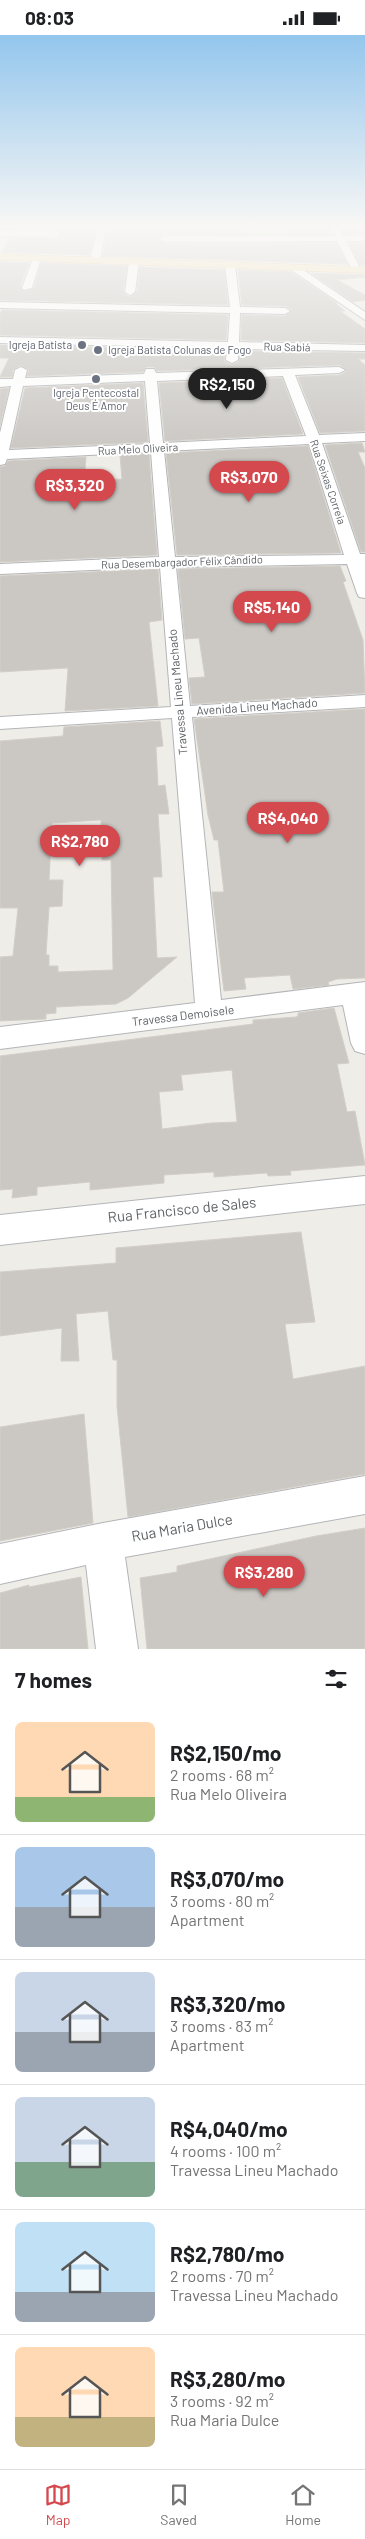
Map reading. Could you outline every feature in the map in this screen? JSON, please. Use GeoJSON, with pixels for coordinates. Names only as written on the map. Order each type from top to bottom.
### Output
{"type":"FeatureCollection","features":[{"type":"Feature","properties":{"kind":"street"},"geometry":{"type":"LineString","coordinates":[[230,374],[234,347],[235,310],[233,299]]}},
{"type":"Feature","properties":{"kind":"street"},"geometry":{"type":"LineString","coordinates":[[339,299],[365,317]]}},
{"type":"Feature","properties":{"kind":"street"},"geometry":{"type":"LineString","coordinates":[[0,305],[285,311]]}},
{"type":"Feature","properties":{"kind":"street","name":"Rua Sabiá"},"geometry":{"type":"LineString","coordinates":[[0,340],[234,347],[365,348]]}},
{"type":"Feature","properties":{"kind":"street"},"geometry":{"type":"LineString","coordinates":[[0,457],[22,367]]}},
{"type":"Feature","properties":{"kind":"street"},"geometry":{"type":"LineString","coordinates":[[0,383],[151,375],[288,373],[339,370]]}},
{"type":"Feature","properties":{"kind":"street","name":"Rua Seixas Correia"},"geometry":{"type":"LineString","coordinates":[[288,373],[360,559],[365,593]]}},
{"type":"Feature","properties":{"kind":"street","name":"Travessa Lineu Machado"},"geometry":{"type":"LineString","coordinates":[[151,375],[166,562],[209,1013]]}},
{"type":"Feature","properties":{"kind":"street","name":"Rua Melo Oliveira"},"geometry":{"type":"LineString","coordinates":[[0,457],[365,437]]}},
{"type":"Feature","properties":{"kind":"street","name":"Rua Desembargador Félix Cândido"},"geometry":{"type":"LineString","coordinates":[[0,569],[166,562],[360,559]]}},
{"type":"Feature","properties":{"kind":"street","name":"Avenida Lineu Machado"},"geometry":{"type":"LineString","coordinates":[[0,723],[365,701]]}},
{"type":"Feature","properties":{"kind":"street"},"geometry":{"type":"LineString","coordinates":[[360,993],[365,1043]]}},
{"type":"Feature","properties":{"kind":"street","name":"Travessa Demoisele"},"geometry":{"type":"LineString","coordinates":[[0,1038],[360,993]]}},
{"type":"Feature","properties":{"kind":"street","name":"Rua Francisco de Sales"},"geometry":{"type":"LineString","coordinates":[[0,1231],[365,1190]]}},
{"type":"Feature","properties":{"kind":"street","name":"Rua Maria Dulce"},"geometry":{"type":"LineString","coordinates":[[0,1564],[103,1543],[365,1495]]}},
{"type":"Feature","properties":{"kind":"street"},"geometry":{"type":"LineString","coordinates":[[103,1543],[117,1649]]}},
{"type":"Feature","properties":{"kind":"building"},"geometry":{"type":"Polygon","coordinates":[[[227,299],[228,305],[0,300],[227,299]]]}},
{"type":"Feature","properties":{"kind":"building"},"geometry":{"type":"Polygon","coordinates":[[[241,299],[332,299],[345,311],[340,311],[365,329],[365,343],[241,340],[242,315],[285,316],[292,310],[285,306],[242,305],[241,299]]]}},
{"type":"Feature","properties":{"kind":"building"},"geometry":{"type":"Polygon","coordinates":[[[349,299],[365,299],[365,300],[353,302],[349,299]]]}},
{"type":"Feature","properties":{"kind":"building"},"geometry":{"type":"Polygon","coordinates":[[[2,310],[228,315],[226,340],[0,335],[0,313],[2,310]]]}},
{"type":"Feature","properties":{"kind":"building"},"geometry":{"type":"Polygon","coordinates":[[[0,345],[225,350],[224,361],[231,365],[239,362],[240,351],[365,353],[365,359],[358,359],[365,365],[365,431],[320,433],[298,377],[340,375],[347,371],[340,365],[157,371],[154,367],[146,367],[143,372],[27,376],[29,369],[20,365],[13,370],[12,377],[0,377],[9,358],[0,358],[0,345]]]}},
{"type":"Feature","properties":{"kind":"building"},"geometry":{"type":"Polygon","coordinates":[[[282,378],[303,434],[165,441],[159,383],[282,378]]]}},
{"type":"Feature","properties":{"kind":"building"},"geometry":{"type":"Polygon","coordinates":[[[143,383],[148,442],[11,448],[25,388],[143,383]]]}},
{"type":"Feature","properties":{"kind":"building"},"geometry":{"type":"Polygon","coordinates":[[[9,388],[0,425],[0,389],[9,388]]]}},
{"type":"Feature","properties":{"kind":"building"},"geometry":{"type":"Polygon","coordinates":[[[362,443],[365,452],[358,452],[365,468],[365,552],[361,552],[325,445],[362,443]]]}},
{"type":"Feature","properties":{"kind":"building"},"geometry":{"type":"Polygon","coordinates":[[[308,446],[341,553],[177,555],[166,453],[308,446]]]}},
{"type":"Feature","properties":{"kind":"building"},"geometry":{"type":"Polygon","coordinates":[[[149,454],[157,555],[0,562],[0,467],[5,466],[8,461],[86,457],[84,481],[122,479],[120,455],[149,454]]]}},
{"type":"Feature","properties":{"kind":"building"},"geometry":{"type":"Polygon","coordinates":[[[340,566],[346,581],[343,582],[363,640],[365,693],[192,704],[189,678],[205,677],[199,638],[185,639],[178,569],[340,566]]]}},
{"type":"Feature","properties":{"kind":"building"},"geometry":{"type":"Polygon","coordinates":[[[158,569],[162,620],[149,622],[158,706],[65,711],[68,668],[0,672],[0,576],[158,569]]]}},
{"type":"Feature","properties":{"kind":"building"},"geometry":{"type":"Polygon","coordinates":[[[365,709],[365,978],[337,979],[328,982],[329,985],[293,989],[290,975],[244,978],[246,989],[224,991],[212,892],[224,892],[218,840],[214,840],[208,815],[194,719],[365,709]]]}},
{"type":"Feature","properties":{"kind":"building"},"geometry":{"type":"Polygon","coordinates":[[[160,721],[163,746],[156,747],[158,786],[165,785],[169,814],[158,814],[162,877],[153,877],[157,958],[177,957],[128,998],[116,1004],[56,1007],[56,1013],[46,1014],[46,1019],[0,1021],[0,957],[13,956],[18,908],[0,908],[0,741],[63,736],[64,727],[160,721]],[[101,820],[52,823],[49,880],[63,880],[62,906],[49,907],[46,955],[49,955],[49,966],[58,966],[58,972],[113,970],[111,860],[102,860],[101,820]]]}},
{"type":"Feature","properties":{"kind":"building"},"geometry":{"type":"Polygon","coordinates":[[[334,1008],[349,1063],[337,1064],[347,1112],[355,1111],[365,1165],[290,1171],[291,1175],[268,1176],[267,1173],[214,1177],[214,1172],[164,1175],[164,1183],[90,1190],[90,1182],[37,1187],[37,1195],[12,1198],[13,1189],[0,1190],[0,1056],[253,1024],[253,1020],[296,1017],[298,1013],[334,1008]],[[232,1070],[181,1075],[183,1090],[159,1092],[162,1129],[237,1122],[232,1070]]]}},
{"type":"Feature","properties":{"kind":"building"},"geometry":{"type":"Polygon","coordinates":[[[301,1232],[315,1322],[285,1324],[293,1379],[365,1366],[365,1474],[128,1517],[117,1406],[117,1360],[113,1360],[108,1311],[76,1314],[79,1361],[61,1361],[62,1328],[0,1336],[0,1272],[116,1263],[116,1248],[301,1232]]]}},
{"type":"Feature","properties":{"kind":"building"},"geometry":{"type":"Polygon","coordinates":[[[84,1414],[93,1523],[0,1541],[0,1427],[84,1414]]]}},
{"type":"Feature","properties":{"kind":"building"},"geometry":{"type":"Polygon","coordinates":[[[365,1528],[365,1649],[147,1649],[140,1578],[177,1572],[177,1566],[316,1536],[365,1528]]]}},
{"type":"Feature","properties":{"kind":"building"},"geometry":{"type":"Polygon","coordinates":[[[81,1577],[88,1649],[0,1649],[0,1593],[29,1585],[29,1587],[81,1577]]]}},
{"type":"Feature","properties":{"kind":"place","name":"Igreja Batista"},"geometry":{"type":"Point","coordinates":[82,345]}},
{"type":"Feature","properties":{"kind":"place","name":"Igreja Batista Colunas de Fogo"},"geometry":{"type":"Point","coordinates":[98,350]}},
{"type":"Feature","properties":{"kind":"place","name":"Igreja Pentecostal Deus É Amor"},"geometry":{"type":"Point","coordinates":[96,379]}}]}
